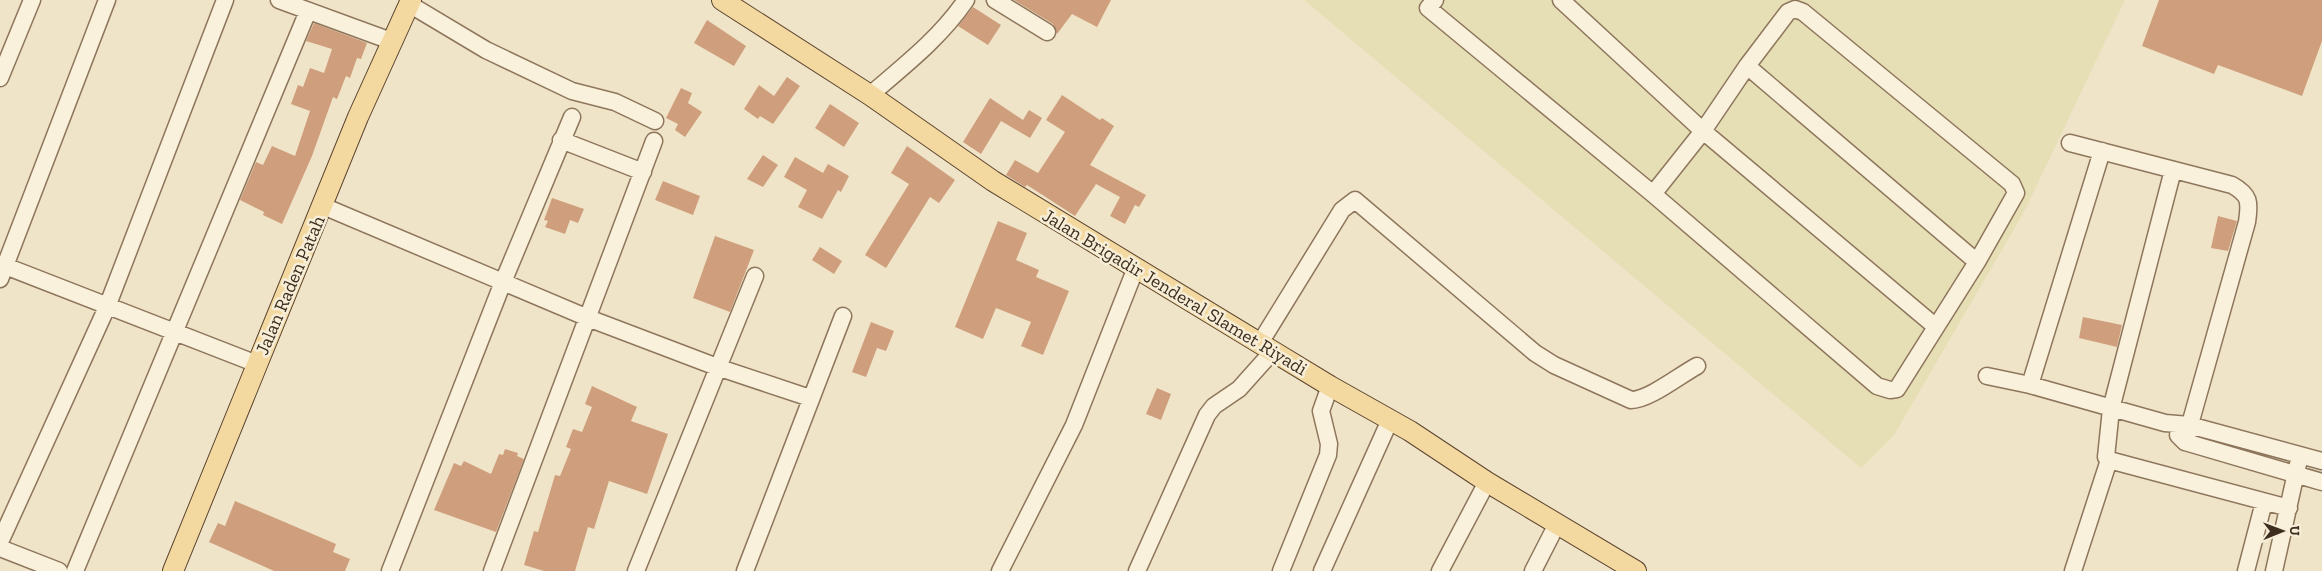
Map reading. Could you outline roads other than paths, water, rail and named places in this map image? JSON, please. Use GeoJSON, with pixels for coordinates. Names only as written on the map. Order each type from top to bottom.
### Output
{"type":"FeatureCollection","features":[{"type":"Feature","properties":{"kind":"main road","name":"Jalan Brigadir Jenderal Slamet Riyadi"},"geometry":{"type":"LineString","coordinates":[[722,0],[870,95],[993,181],[1135,270],[1390,420],[1487,482],[1636,571]]}},
{"type":"Feature","properties":{"kind":"main road","name":"Jalan Raden Patah"},"geometry":{"type":"LineString","coordinates":[[173,571],[391,41],[410,2]]}},
{"type":"Feature","properties":{"kind":"street"},"geometry":{"type":"LineString","coordinates":[[0,78],[32,0]]}},
{"type":"Feature","properties":{"kind":"street"},"geometry":{"type":"LineString","coordinates":[[107,0],[2,270],[107,307],[257,364]]}},
{"type":"Feature","properties":{"kind":"street"},"geometry":{"type":"LineString","coordinates":[[0,542],[107,307],[224,0]]}},
{"type":"Feature","properties":{"kind":"street"},"geometry":{"type":"LineString","coordinates":[[279,0],[391,41]]}},
{"type":"Feature","properties":{"kind":"street"},"geometry":{"type":"LineString","coordinates":[[870,95],[922,51],[952,20],[966,0]]}},
{"type":"Feature","properties":{"kind":"street"},"geometry":{"type":"LineString","coordinates":[[995,0],[1047,32]]}},
{"type":"Feature","properties":{"kind":"street"},"geometry":{"type":"LineString","coordinates":[[1561,0],[1703,131],[1936,327]]}},
{"type":"Feature","properties":{"kind":"street"},"geometry":{"type":"LineString","coordinates":[[410,2],[494,54],[572,91],[615,102],[655,121]]}},
{"type":"Feature","properties":{"kind":"street"},"geometry":{"type":"LineString","coordinates":[[1427,3],[1877,386],[1890,390],[1897,389],[1977,262],[2014,199],[2016,189],[1803,12],[1795,9],[1788,12],[1747,66],[1703,131],[1653,194]]}},
{"type":"Feature","properties":{"kind":"street"},"geometry":{"type":"LineString","coordinates":[[75,571],[308,11]]}},
{"type":"Feature","properties":{"kind":"street"},"geometry":{"type":"LineString","coordinates":[[1747,66],[1977,262]]}},
{"type":"Feature","properties":{"kind":"street"},"geometry":{"type":"LineString","coordinates":[[390,571],[503,282],[572,117]]}},
{"type":"Feature","properties":{"kind":"street"},"geometry":{"type":"LineString","coordinates":[[561,140],[643,172]]}},
{"type":"Feature","properties":{"kind":"street"},"geometry":{"type":"LineString","coordinates":[[492,571],[654,142]]}},
{"type":"Feature","properties":{"kind":"street"},"geometry":{"type":"LineString","coordinates":[[2070,143],[2232,185],[2244,192],[2250,206],[2185,442]]}},
{"type":"Feature","properties":{"kind":"street"},"geometry":{"type":"LineString","coordinates":[[2030,385],[2102,152]]}},
{"type":"Feature","properties":{"kind":"street"},"geometry":{"type":"LineString","coordinates":[[2073,571],[2109,460],[2105,452],[2111,409],[2173,170]]}},
{"type":"Feature","properties":{"kind":"street"},"geometry":{"type":"LineString","coordinates":[[1137,571],[1207,415],[1214,406],[1239,389],[1267,347],[1342,210],[1354,200],[1535,353],[1554,365],[1631,400],[1636,400],[1650,393],[1697,366]]}},
{"type":"Feature","properties":{"kind":"street"},"geometry":{"type":"LineString","coordinates":[[323,206],[588,318],[717,367],[810,398]]}},
{"type":"Feature","properties":{"kind":"street"},"geometry":{"type":"LineString","coordinates":[[1000,571],[1074,425],[1135,270]]}},
{"type":"Feature","properties":{"kind":"street"},"geometry":{"type":"LineString","coordinates":[[636,571],[755,276]]}},
{"type":"Feature","properties":{"kind":"street"},"geometry":{"type":"LineString","coordinates":[[745,571],[843,316]]}},
{"type":"Feature","properties":{"kind":"street"},"geometry":{"type":"LineString","coordinates":[[1987,376],[2030,385],[2165,423],[2189,425],[2322,461]]}},
{"type":"Feature","properties":{"kind":"street"},"geometry":{"type":"LineString","coordinates":[[1281,571],[1328,456],[1328,444],[1321,411],[1330,386]]}},
{"type":"Feature","properties":{"kind":"street"},"geometry":{"type":"LineString","coordinates":[[1322,571],[1390,420]]}},
{"type":"Feature","properties":{"kind":"street"},"geometry":{"type":"LineString","coordinates":[[2165,423],[2185,442],[2322,482]]}},
{"type":"Feature","properties":{"kind":"street"},"geometry":{"type":"LineString","coordinates":[[2274,571],[2300,454]]}},
{"type":"Feature","properties":{"kind":"street"},"geometry":{"type":"LineString","coordinates":[[2109,460],[2289,508]]}},
{"type":"Feature","properties":{"kind":"street"},"geometry":{"type":"LineString","coordinates":[[1440,571],[1487,482]]}},
{"type":"Feature","properties":{"kind":"street"},"geometry":{"type":"LineString","coordinates":[[2246,571],[2264,502]]}},
{"type":"Feature","properties":{"kind":"street"},"geometry":{"type":"LineString","coordinates":[[1533,571],[1557,524]]}},
{"type":"Feature","properties":{"kind":"street"},"geometry":{"type":"LineString","coordinates":[[0,548],[59,571]]}}]}
